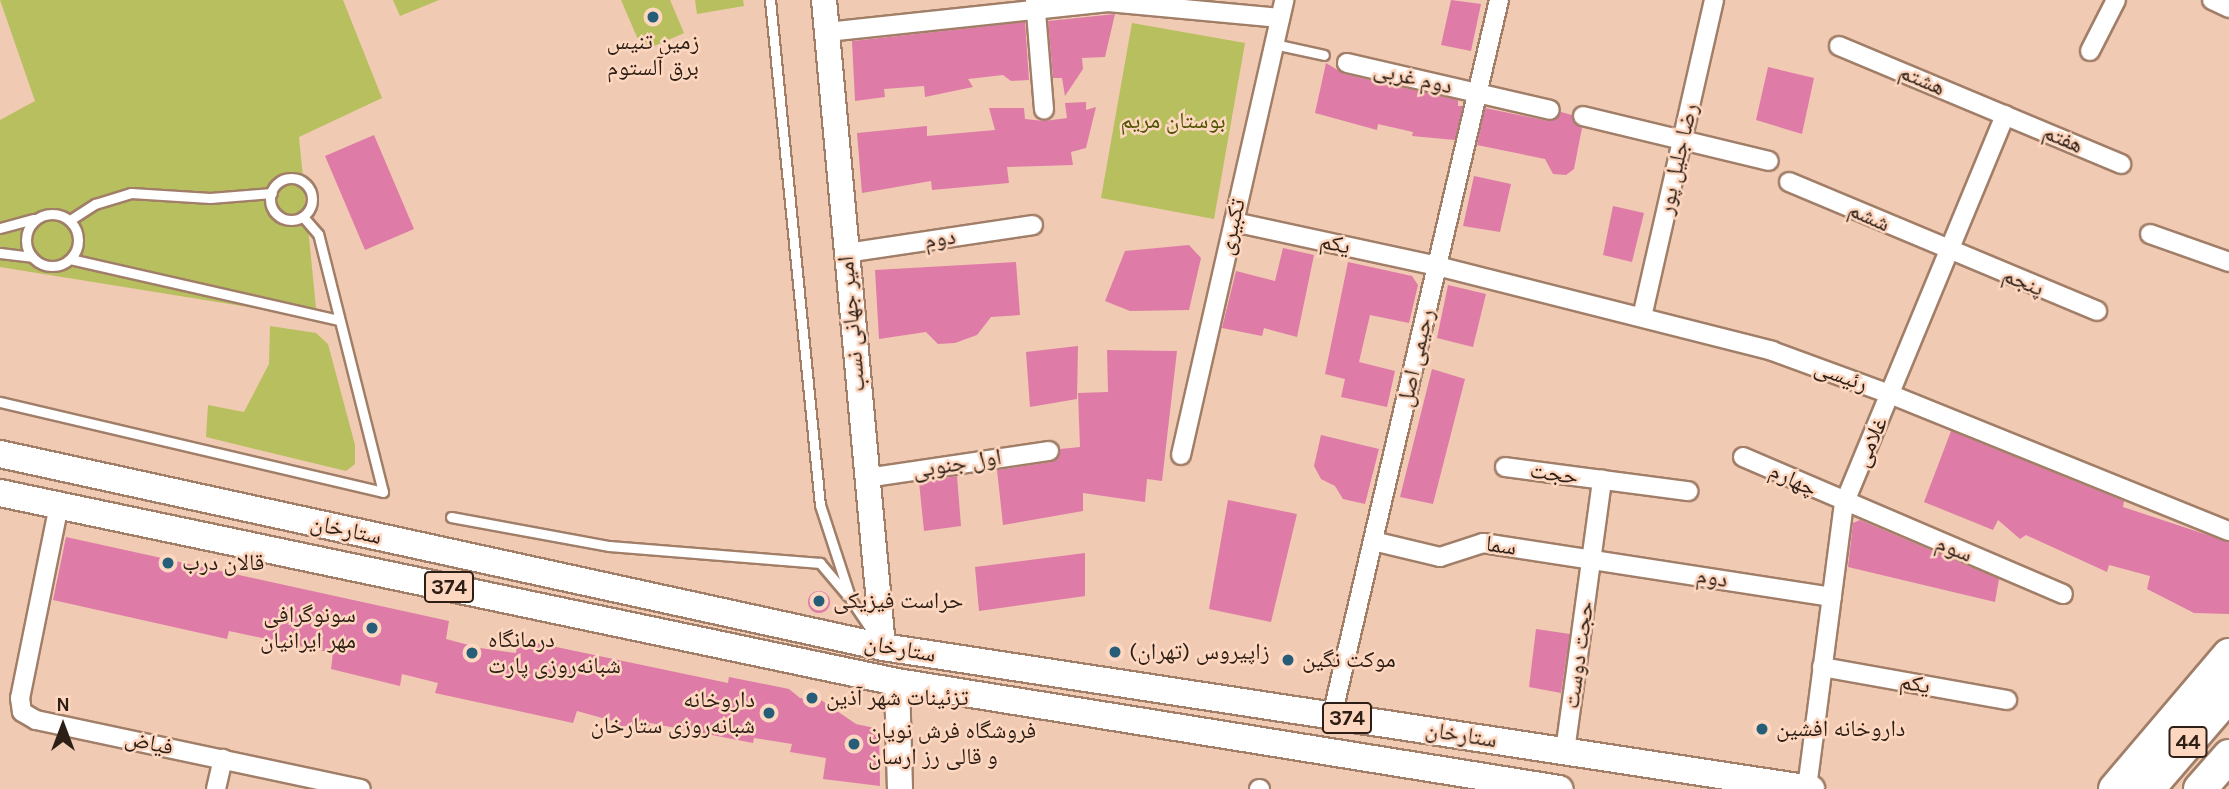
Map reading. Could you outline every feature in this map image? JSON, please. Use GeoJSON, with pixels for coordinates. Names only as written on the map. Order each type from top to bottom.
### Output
{"type":"FeatureCollection","features":[{"type":"Feature","properties":{"kind":"highway"},"geometry":{"type":"LineString","coordinates":[[2136,784],[2229,655]]}},
{"type":"Feature","properties":{"kind":"highway","name":"44"},"geometry":{"type":"LineString","coordinates":[[2136,784],[2229,695]]}},
{"type":"Feature","properties":{"kind":"highway","name":"44"},"geometry":{"type":"LineString","coordinates":[[2200,789],[2229,755]]}},
{"type":"Feature","properties":{"kind":"main road","name":"ستارخان"},"geometry":{"type":"LineString","coordinates":[[0,454],[883,647],[1809,789]]}},
{"type":"Feature","properties":{"kind":"main road","name":"ستارخان"},"geometry":{"type":"LineString","coordinates":[[0,493],[897,682],[1469,782],[1559,789]]}},
{"type":"Feature","properties":{"kind":"street","name":"امیر جهانی نسب"},"geometry":{"type":"LineString","coordinates":[[824,0],[883,647]]}},
{"type":"Feature","properties":{"kind":"street","name":"تکبیری"},"geometry":{"type":"LineString","coordinates":[[1181,455],[1284,0]]}},
{"type":"Feature","properties":{"kind":"street","name":"رحیمی اصل"},"geometry":{"type":"LineString","coordinates":[[1332,716],[1499,0]]}},
{"type":"Feature","properties":{"kind":"street","name":"رضا جلیل پور"},"geometry":{"type":"LineString","coordinates":[[1642,317],[1714,0]]}},
{"type":"Feature","properties":{"kind":"street"},"geometry":{"type":"LineString","coordinates":[[2090,51],[2116,0]]}},
{"type":"Feature","properties":{"kind":"street"},"geometry":{"type":"LineString","coordinates":[[2212,0],[2229,8]]}},
{"type":"Feature","properties":{"kind":"street"},"geometry":{"type":"LineString","coordinates":[[827,32],[1036,4],[1138,2],[1280,18]]}},
{"type":"Feature","properties":{"kind":"street"},"geometry":{"type":"LineString","coordinates":[[1036,4],[1044,110]]}},
{"type":"Feature","properties":{"kind":"street","name":"هشتم"},"geometry":{"type":"LineString","coordinates":[[1839,46],[2006,115]]}},
{"type":"Feature","properties":{"kind":"street","name":"دوم غربی"},"geometry":{"type":"LineString","coordinates":[[1347,63],[1550,110]]}},
{"type":"Feature","properties":{"kind":"street","name":"هفتم"},"geometry":{"type":"LineString","coordinates":[[2006,115],[2121,164]]}},
{"type":"Feature","properties":{"kind":"street","name":"غلامی"},"geometry":{"type":"LineString","coordinates":[[1809,789],[1844,504],[1892,395],[2006,115]]}},
{"type":"Feature","properties":{"kind":"street"},"geometry":{"type":"LineString","coordinates":[[1583,116],[1769,161]]}},
{"type":"Feature","properties":{"kind":"street","name":"ششم"},"geometry":{"type":"LineString","coordinates":[[1789,182],[1950,252]]}},
{"type":"Feature","properties":{"kind":"street","name":"یکم"},"geometry":{"type":"LineString","coordinates":[[1234,222],[1437,266]]}},
{"type":"Feature","properties":{"kind":"street","name":"دوم"},"geometry":{"type":"LineString","coordinates":[[846,253],[1034,225]]}},
{"type":"Feature","properties":{"kind":"street"},"geometry":{"type":"LineString","coordinates":[[2150,234],[2229,262]]}},
{"type":"Feature","properties":{"kind":"street","name":"پنجم"},"geometry":{"type":"LineString","coordinates":[[1950,252],[2097,311]]}},
{"type":"Feature","properties":{"kind":"street","name":"رئیسی"},"geometry":{"type":"LineString","coordinates":[[1437,266],[1772,351],[1892,395],[2229,531]]}},
{"type":"Feature","properties":{"kind":"street","name":"اول جنوبی"},"geometry":{"type":"LineString","coordinates":[[866,478],[1049,451]]}},
{"type":"Feature","properties":{"kind":"street","name":"چهارم"},"geometry":{"type":"LineString","coordinates":[[1743,457],[1844,504]]}},
{"type":"Feature","properties":{"kind":"street","name":"حجت"},"geometry":{"type":"LineString","coordinates":[[1505,467],[1688,491]]}},
{"type":"Feature","properties":{"kind":"street","name":"حجت"},"geometry":{"type":"LineString","coordinates":[[1593,559],[1602,480]]}},
{"type":"Feature","properties":{"kind":"street","name":"سوم"},"geometry":{"type":"LineString","coordinates":[[1844,504],[2063,594]]}},
{"type":"Feature","properties":{"kind":"street","name":"فیاض"},"geometry":{"type":"LineString","coordinates":[[59,505],[20,698],[22,712],[36,720],[361,789]]}},
{"type":"Feature","properties":{"kind":"street","name":"سما"},"geometry":{"type":"LineString","coordinates":[[1373,541],[1440,557],[1475,542],[1593,559]]}},
{"type":"Feature","properties":{"kind":"street","name":"دوم"},"geometry":{"type":"LineString","coordinates":[[1593,559],[1832,597]]}},
{"type":"Feature","properties":{"kind":"street","name":"حجت دوست"},"geometry":{"type":"LineString","coordinates":[[1565,751],[1593,559]]}},
{"type":"Feature","properties":{"kind":"street","name":"یکم"},"geometry":{"type":"LineString","coordinates":[[1822,667],[2007,700]]}},
{"type":"Feature","properties":{"kind":"street"},"geometry":{"type":"LineString","coordinates":[[897,682],[900,789]]}},
{"type":"Feature","properties":{"kind":"street"},"geometry":{"type":"LineString","coordinates":[[216,789],[223,759]]}},
{"type":"Feature","properties":{"kind":"lane"},"geometry":{"type":"LineString","coordinates":[[770,0],[820,505],[851,600]]}},
{"type":"Feature","properties":{"kind":"lane"},"geometry":{"type":"LineString","coordinates":[[1274,44],[1324,55]]}},
{"type":"Feature","properties":{"kind":"lane"},"geometry":{"type":"LineString","coordinates":[[70,220],[95,204],[131,193],[210,198],[272,193],[286,179],[305,184],[312,202],[303,217]]}},
{"type":"Feature","properties":{"kind":"lane"},"geometry":{"type":"LineString","coordinates":[[0,402],[383,492],[318,234],[303,217],[280,217],[272,206],[272,193]]}},
{"type":"Feature","properties":{"kind":"lane"},"geometry":{"type":"LineString","coordinates":[[0,228],[53,213],[70,220],[79,235],[71,259]]}},
{"type":"Feature","properties":{"kind":"lane"},"geometry":{"type":"LineString","coordinates":[[32,257],[26,233],[36,219]]}},
{"type":"Feature","properties":{"kind":"lane"},"geometry":{"type":"LineString","coordinates":[[0,253],[32,257],[47,266],[71,259],[339,320]]}},
{"type":"Feature","properties":{"kind":"lane"},"geometry":{"type":"LineString","coordinates":[[451,517],[609,546],[820,563],[851,600],[883,647]]}},
{"type":"Feature","properties":{"kind":"green space"},"geometry":{"type":"Polygon","coordinates":[[[0,0],[343,0],[382,98],[299,137],[317,318],[0,267],[0,120],[35,101],[0,0]]]}},
{"type":"Feature","properties":{"kind":"green space"},"geometry":{"type":"Polygon","coordinates":[[[393,0],[439,0],[400,16],[393,0]]]}},
{"type":"Feature","properties":{"kind":"green space","name":"زمین تنیس برق آلستوم"},"geometry":{"type":"Polygon","coordinates":[[[621,0],[670,0],[684,33],[643,51],[621,0]]]}},
{"type":"Feature","properties":{"kind":"green space","name":"زمین تنیس برق آلستوم"},"geometry":{"type":"Polygon","coordinates":[[[695,0],[743,0],[744,6],[697,14],[695,0]]]}},
{"type":"Feature","properties":{"kind":"green space","name":"بوستان مریم"},"geometry":{"type":"Polygon","coordinates":[[[1132,23],[1245,43],[1214,219],[1101,198],[1132,23]]]}},
{"type":"Feature","properties":{"kind":"green space"},"geometry":{"type":"Polygon","coordinates":[[[270,326],[316,333],[328,344],[355,445],[355,464],[346,471],[206,437],[208,405],[244,412],[269,364],[270,326]]]}},
{"type":"Feature","properties":{"kind":"building"},"geometry":{"type":"Polygon","coordinates":[[[1451,0],[1481,4],[1471,51],[1441,45],[1451,0]]]}},
{"type":"Feature","properties":{"kind":"building"},"geometry":{"type":"Polygon","coordinates":[[[1115,14],[1105,57],[1082,58],[1083,69],[1065,96],[1062,78],[1053,78],[1048,21],[1115,14]]]}},
{"type":"Feature","properties":{"kind":"building"},"geometry":{"type":"Polygon","coordinates":[[[1025,22],[1029,80],[1011,81],[1003,75],[968,79],[973,87],[925,97],[924,86],[884,89],[885,97],[855,101],[852,41],[1025,22]]]}},
{"type":"Feature","properties":{"kind":"building"},"geometry":{"type":"Polygon","coordinates":[[[1326,63],[1344,74],[1458,100],[1458,106],[1463,106],[1455,140],[1412,136],[1413,132],[1378,124],[1377,130],[1315,113],[1326,63]]]}},
{"type":"Feature","properties":{"kind":"building"},"geometry":{"type":"Polygon","coordinates":[[[1768,67],[1814,78],[1802,134],[1756,120],[1768,67]]]}},
{"type":"Feature","properties":{"kind":"building"},"geometry":{"type":"Polygon","coordinates":[[[1086,102],[1086,110],[1096,107],[1086,148],[1071,152],[1073,165],[1007,167],[1009,183],[932,190],[931,181],[862,193],[857,133],[927,126],[927,136],[995,130],[989,108],[1024,108],[1025,119],[1044,121],[1067,118],[1065,103],[1086,102]]]}},
{"type":"Feature","properties":{"kind":"building"},"geometry":{"type":"Polygon","coordinates":[[[1485,108],[1548,121],[1561,112],[1572,115],[1582,128],[1574,169],[1566,175],[1553,174],[1545,159],[1477,145],[1485,108]]]}},
{"type":"Feature","properties":{"kind":"building"},"geometry":{"type":"Polygon","coordinates":[[[374,135],[414,229],[365,250],[325,156],[374,135]]]}},
{"type":"Feature","properties":{"kind":"building"},"geometry":{"type":"Polygon","coordinates":[[[1474,176],[1511,184],[1500,232],[1463,226],[1474,176]]]}},
{"type":"Feature","properties":{"kind":"building"},"geometry":{"type":"Polygon","coordinates":[[[1613,206],[1644,213],[1632,262],[1603,255],[1613,206]]]}},
{"type":"Feature","properties":{"kind":"building"},"geometry":{"type":"Polygon","coordinates":[[[1189,245],[1201,258],[1189,310],[1130,311],[1105,301],[1125,251],[1189,245]]]}},
{"type":"Feature","properties":{"kind":"building"},"geometry":{"type":"Polygon","coordinates":[[[1283,248],[1314,255],[1297,337],[1264,328],[1262,336],[1222,328],[1236,271],[1275,281],[1283,248]]]}},
{"type":"Feature","properties":{"kind":"building"},"geometry":{"type":"Polygon","coordinates":[[[1016,262],[1020,315],[991,317],[977,335],[955,343],[938,344],[926,332],[879,339],[875,270],[1016,262]]]}},
{"type":"Feature","properties":{"kind":"building"},"geometry":{"type":"Polygon","coordinates":[[[1348,262],[1412,276],[1418,285],[1409,323],[1370,315],[1359,362],[1395,371],[1387,407],[1341,397],[1345,379],[1325,374],[1348,262]]]}},
{"type":"Feature","properties":{"kind":"building"},"geometry":{"type":"Polygon","coordinates":[[[1448,285],[1486,294],[1473,347],[1437,338],[1448,285]]]}},
{"type":"Feature","properties":{"kind":"building"},"geometry":{"type":"Polygon","coordinates":[[[1078,346],[1077,399],[1030,407],[1026,352],[1078,346]]]}},
{"type":"Feature","properties":{"kind":"building"},"geometry":{"type":"Polygon","coordinates":[[[1107,350],[1177,351],[1162,481],[1147,479],[1145,502],[1083,493],[1083,511],[1003,525],[997,470],[1051,462],[1060,449],[1080,447],[1078,393],[1108,392],[1107,350]]]}},
{"type":"Feature","properties":{"kind":"building"},"geometry":{"type":"Polygon","coordinates":[[[1432,369],[1465,379],[1433,504],[1400,497],[1432,369]]]}},
{"type":"Feature","properties":{"kind":"building"},"geometry":{"type":"Polygon","coordinates":[[[1951,431],[2124,501],[2123,507],[2229,542],[2229,614],[2194,613],[2147,589],[2150,576],[2109,565],[2107,572],[2026,535],[2020,539],[1998,520],[1993,530],[1924,502],[1951,431]]]}},
{"type":"Feature","properties":{"kind":"building"},"geometry":{"type":"Polygon","coordinates":[[[1321,435],[1379,449],[1365,504],[1343,499],[1335,486],[1321,479],[1314,466],[1321,435]]]}},
{"type":"Feature","properties":{"kind":"building"},"geometry":{"type":"Polygon","coordinates":[[[957,476],[961,526],[924,531],[919,482],[957,476]]]}},
{"type":"Feature","properties":{"kind":"building"},"geometry":{"type":"Polygon","coordinates":[[[1228,500],[1297,514],[1271,622],[1209,609],[1228,500]]]}},
{"type":"Feature","properties":{"kind":"building"},"geometry":{"type":"Polygon","coordinates":[[[1860,520],[1999,579],[1995,602],[1848,567],[1853,523],[1860,520]]]}},
{"type":"Feature","properties":{"kind":"building"},"geometry":{"type":"Polygon","coordinates":[[[66,537],[449,621],[446,639],[480,648],[516,653],[518,639],[728,683],[729,677],[789,689],[800,698],[821,700],[856,724],[879,729],[880,786],[823,779],[826,758],[790,752],[792,744],[754,738],[753,743],[650,723],[649,732],[613,728],[613,721],[577,711],[573,723],[435,693],[438,683],[402,674],[400,686],[331,669],[333,653],[229,631],[227,639],[53,600],[66,537]]]}},
{"type":"Feature","properties":{"kind":"building"},"geometry":{"type":"Polygon","coordinates":[[[1085,553],[1085,596],[979,611],[975,567],[1085,553]]]}},
{"type":"Feature","properties":{"kind":"building","name":"حراست فیزیکی"},"geometry":{"type":"Polygon","coordinates":[[[819,591],[827,594],[830,602],[827,610],[819,613],[811,610],[808,602],[811,594],[819,591]]]}},
{"type":"Feature","properties":{"kind":"building"},"geometry":{"type":"Polygon","coordinates":[[[1536,629],[1570,634],[1561,693],[1529,687],[1536,629]]]}},
{"type":"Feature","properties":{"kind":"place","name":"زمین تنیس برق آلستوم"},"geometry":{"type":"Point","coordinates":[653,17]}},
{"type":"Feature","properties":{"kind":"place","name":"قالان درب"},"geometry":{"type":"Point","coordinates":[168,563]}},
{"type":"Feature","properties":{"kind":"place","name":"حراست فیزیکی"},"geometry":{"type":"Point","coordinates":[819,601]}},
{"type":"Feature","properties":{"kind":"place","name":"سونوگرافی مهر ایرانیان"},"geometry":{"type":"Point","coordinates":[372,628]}},
{"type":"Feature","properties":{"kind":"place","name":"زاپیروس (تهران)"},"geometry":{"type":"Point","coordinates":[1115,652]}},
{"type":"Feature","properties":{"kind":"place","name":"درمانگاه شبانه‌روزی پارت"},"geometry":{"type":"Point","coordinates":[472,653]}},
{"type":"Feature","properties":{"kind":"place","name":"موکت نگین"},"geometry":{"type":"Point","coordinates":[1288,660]}},
{"type":"Feature","properties":{"kind":"place","name":"تزئینات شهر آذین"},"geometry":{"type":"Point","coordinates":[812,698]}},
{"type":"Feature","properties":{"kind":"place","name":"داروخانه شبانه‌روزی ستارخان"},"geometry":{"type":"Point","coordinates":[769,713]}},
{"type":"Feature","properties":{"kind":"place","name":"داروخانه افشین"},"geometry":{"type":"Point","coordinates":[1762,729]}},
{"type":"Feature","properties":{"kind":"place","name":"فروشگاه فرش نویان و قالی رز ارسان"},"geometry":{"type":"Point","coordinates":[854,744]}}]}
